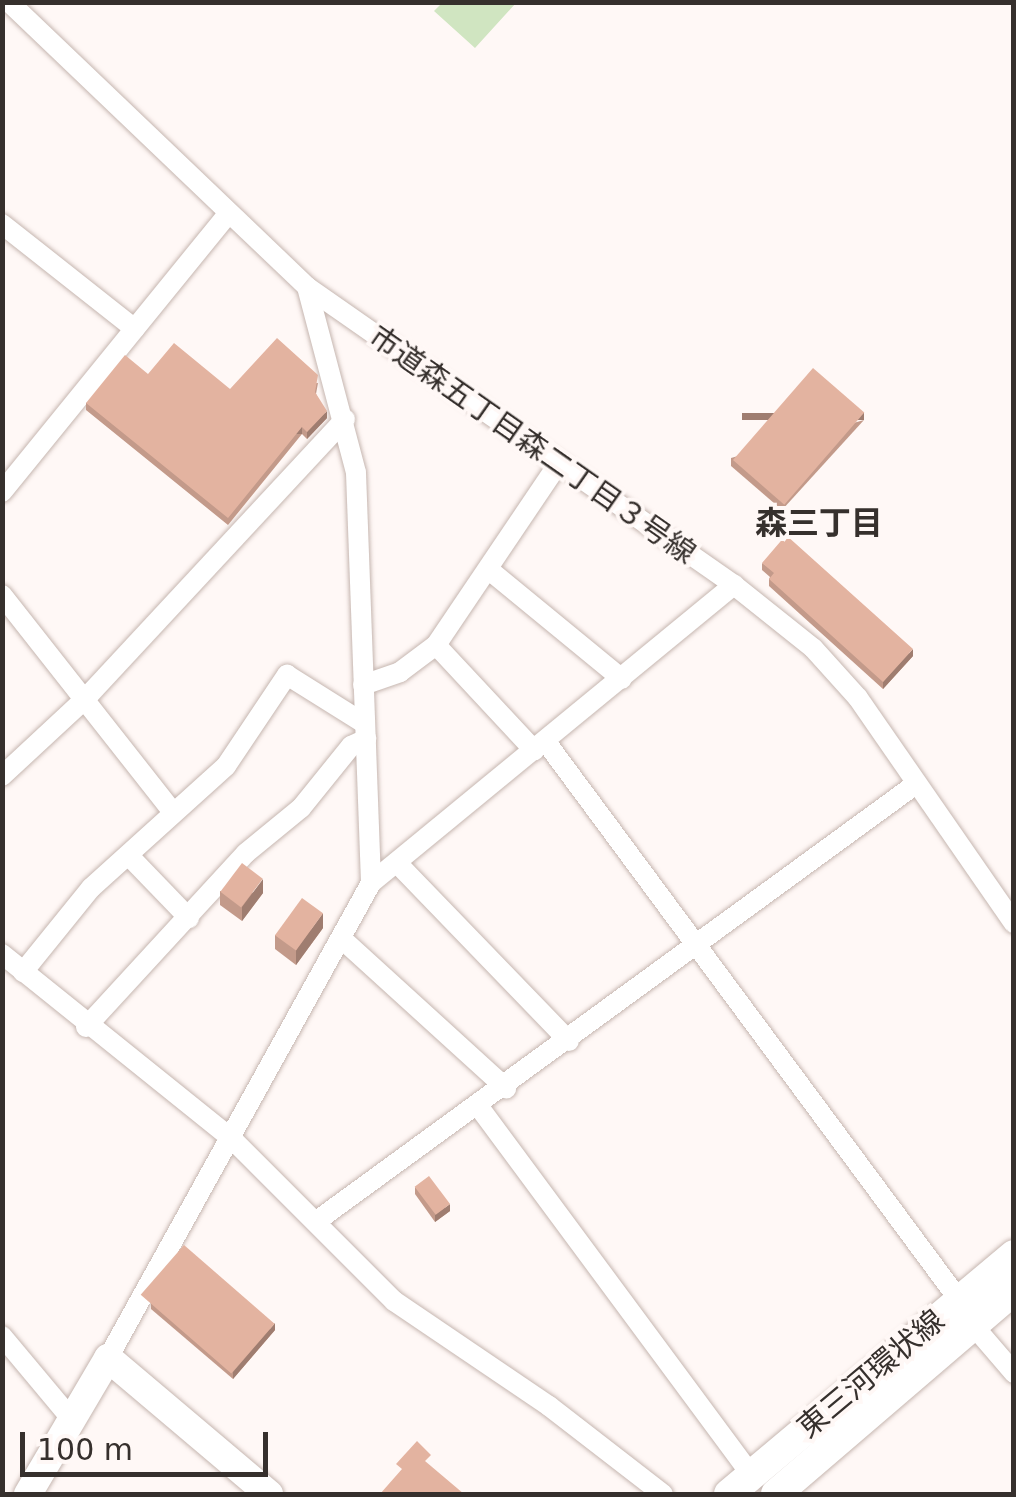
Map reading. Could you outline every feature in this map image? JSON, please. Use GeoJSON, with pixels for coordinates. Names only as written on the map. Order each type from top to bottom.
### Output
{"type":"FeatureCollection","features":[{"type":"Feature","properties":{"kind":"main road","name":"東三河環状線"},"geometry":{"type":"LineString","coordinates":[[776,1494],[966,1312],[1014,1255]]}},
{"type":"Feature","properties":{"kind":"main road","name":"東三河環状線"},"geometry":{"type":"LineString","coordinates":[[740,1485],[966,1312],[1014,1290]]}},
{"type":"Feature","properties":{"kind":"main road"},"geometry":{"type":"LineString","coordinates":[[28,1494],[74,1422],[108,1358],[268,1494]]}},
{"type":"Feature","properties":{"kind":"street","name":"市道森五丁目森二丁目３号線"},"geometry":{"type":"LineString","coordinates":[[9,2],[307,288],[734,585],[831,667],[1014,923]]}},
{"type":"Feature","properties":{"kind":"street"},"geometry":{"type":"LineString","coordinates":[[2,492],[227,215]]}},
{"type":"Feature","properties":{"kind":"street"},"geometry":{"type":"LineString","coordinates":[[2,224],[135,328]]}},
{"type":"Feature","properties":{"kind":"street"},"geometry":{"type":"LineString","coordinates":[[307,288],[346,419],[356,473],[371,883]]}},
{"type":"Feature","properties":{"kind":"street"},"geometry":{"type":"LineString","coordinates":[[2,776],[85,699],[346,419]]}},
{"type":"Feature","properties":{"kind":"street"},"geometry":{"type":"LineString","coordinates":[[364,685],[400,672],[436,645],[558,464]]}},
{"type":"Feature","properties":{"kind":"street"},"geometry":{"type":"LineString","coordinates":[[488,569],[622,679]]}},
{"type":"Feature","properties":{"kind":"street"},"geometry":{"type":"LineString","coordinates":[[108,1358],[371,883],[734,585]]}},
{"type":"Feature","properties":{"kind":"street"},"geometry":{"type":"LineString","coordinates":[[2,596],[172,810]]}},
{"type":"Feature","properties":{"kind":"street"},"geometry":{"type":"LineString","coordinates":[[436,645],[540,746],[698,946],[1014,1373]]}},
{"type":"Feature","properties":{"kind":"street"},"geometry":{"type":"LineString","coordinates":[[23,972],[91,888],[130,856],[172,810],[226,766],[287,676],[365,731]]}},
{"type":"Feature","properties":{"kind":"street"},"geometry":{"type":"LineString","coordinates":[[86,1027],[246,853],[301,808],[365,731]]}},
{"type":"Feature","properties":{"kind":"street"},"geometry":{"type":"LineString","coordinates":[[318,1220],[480,1107],[916,784]]}},
{"type":"Feature","properties":{"kind":"street"},"geometry":{"type":"LineString","coordinates":[[130,856],[189,918]]}},
{"type":"Feature","properties":{"kind":"street"},"geometry":{"type":"LineString","coordinates":[[398,864],[569,1041]]}},
{"type":"Feature","properties":{"kind":"street"},"geometry":{"type":"LineString","coordinates":[[342,939],[506,1088]]}},
{"type":"Feature","properties":{"kind":"street"},"geometry":{"type":"LineString","coordinates":[[2,954],[86,1027],[230,1138],[318,1220],[394,1300],[549,1406],[663,1494]]}},
{"type":"Feature","properties":{"kind":"street"},"geometry":{"type":"LineString","coordinates":[[480,1107],[740,1485]]}},
{"type":"Feature","properties":{"kind":"street"},"geometry":{"type":"LineString","coordinates":[[2,1336],[74,1422]]}},
{"type":"Feature","properties":{"kind":"green space"},"geometry":{"type":"Polygon","coordinates":[[[442,2],[516,3],[475,48],[434,11],[442,2]]]}},
{"type":"Feature","properties":{"kind":"building"},"geometry":{"type":"Polygon","coordinates":[[[277,338],[318,375],[315,392],[327,411],[307,432],[302,427],[228,518],[86,403],[125,355],[148,374],[174,343],[230,389],[277,338]]]}},
{"type":"Feature","properties":{"kind":"building"},"geometry":{"type":"Polygon","coordinates":[[[813,368],[864,413],[784,505],[733,460],[813,368]]]}},
{"type":"Feature","properties":{"kind":"building"},"geometry":{"type":"Polygon","coordinates":[[[786,535],[913,649],[883,682],[769,579],[774,573],[762,563],[786,535]]]}},
{"type":"Feature","properties":{"kind":"building"},"geometry":{"type":"Polygon","coordinates":[[[242,863],[263,879],[241,907],[220,892],[242,863]]]}},
{"type":"Feature","properties":{"kind":"building"},"geometry":{"type":"Polygon","coordinates":[[[302,898],[323,913],[296,950],[275,935],[302,898]]]}},
{"type":"Feature","properties":{"kind":"building"},"geometry":{"type":"Polygon","coordinates":[[[429,1176],[450,1204],[436,1215],[415,1187],[429,1176]]]}},
{"type":"Feature","properties":{"kind":"building"},"geometry":{"type":"Polygon","coordinates":[[[184,1245],[275,1324],[231,1374],[141,1295],[184,1245]]]}},
{"type":"Feature","properties":{"kind":"building"},"geometry":{"type":"Polygon","coordinates":[[[417,1441],[431,1455],[425,1461],[464,1494],[380,1494],[402,1469],[396,1464],[417,1441]]]}},
{"type":"Feature","properties":{"kind":"district","name":"森三丁目"},"geometry":{"type":"Point","coordinates":[819,523]}}]}
